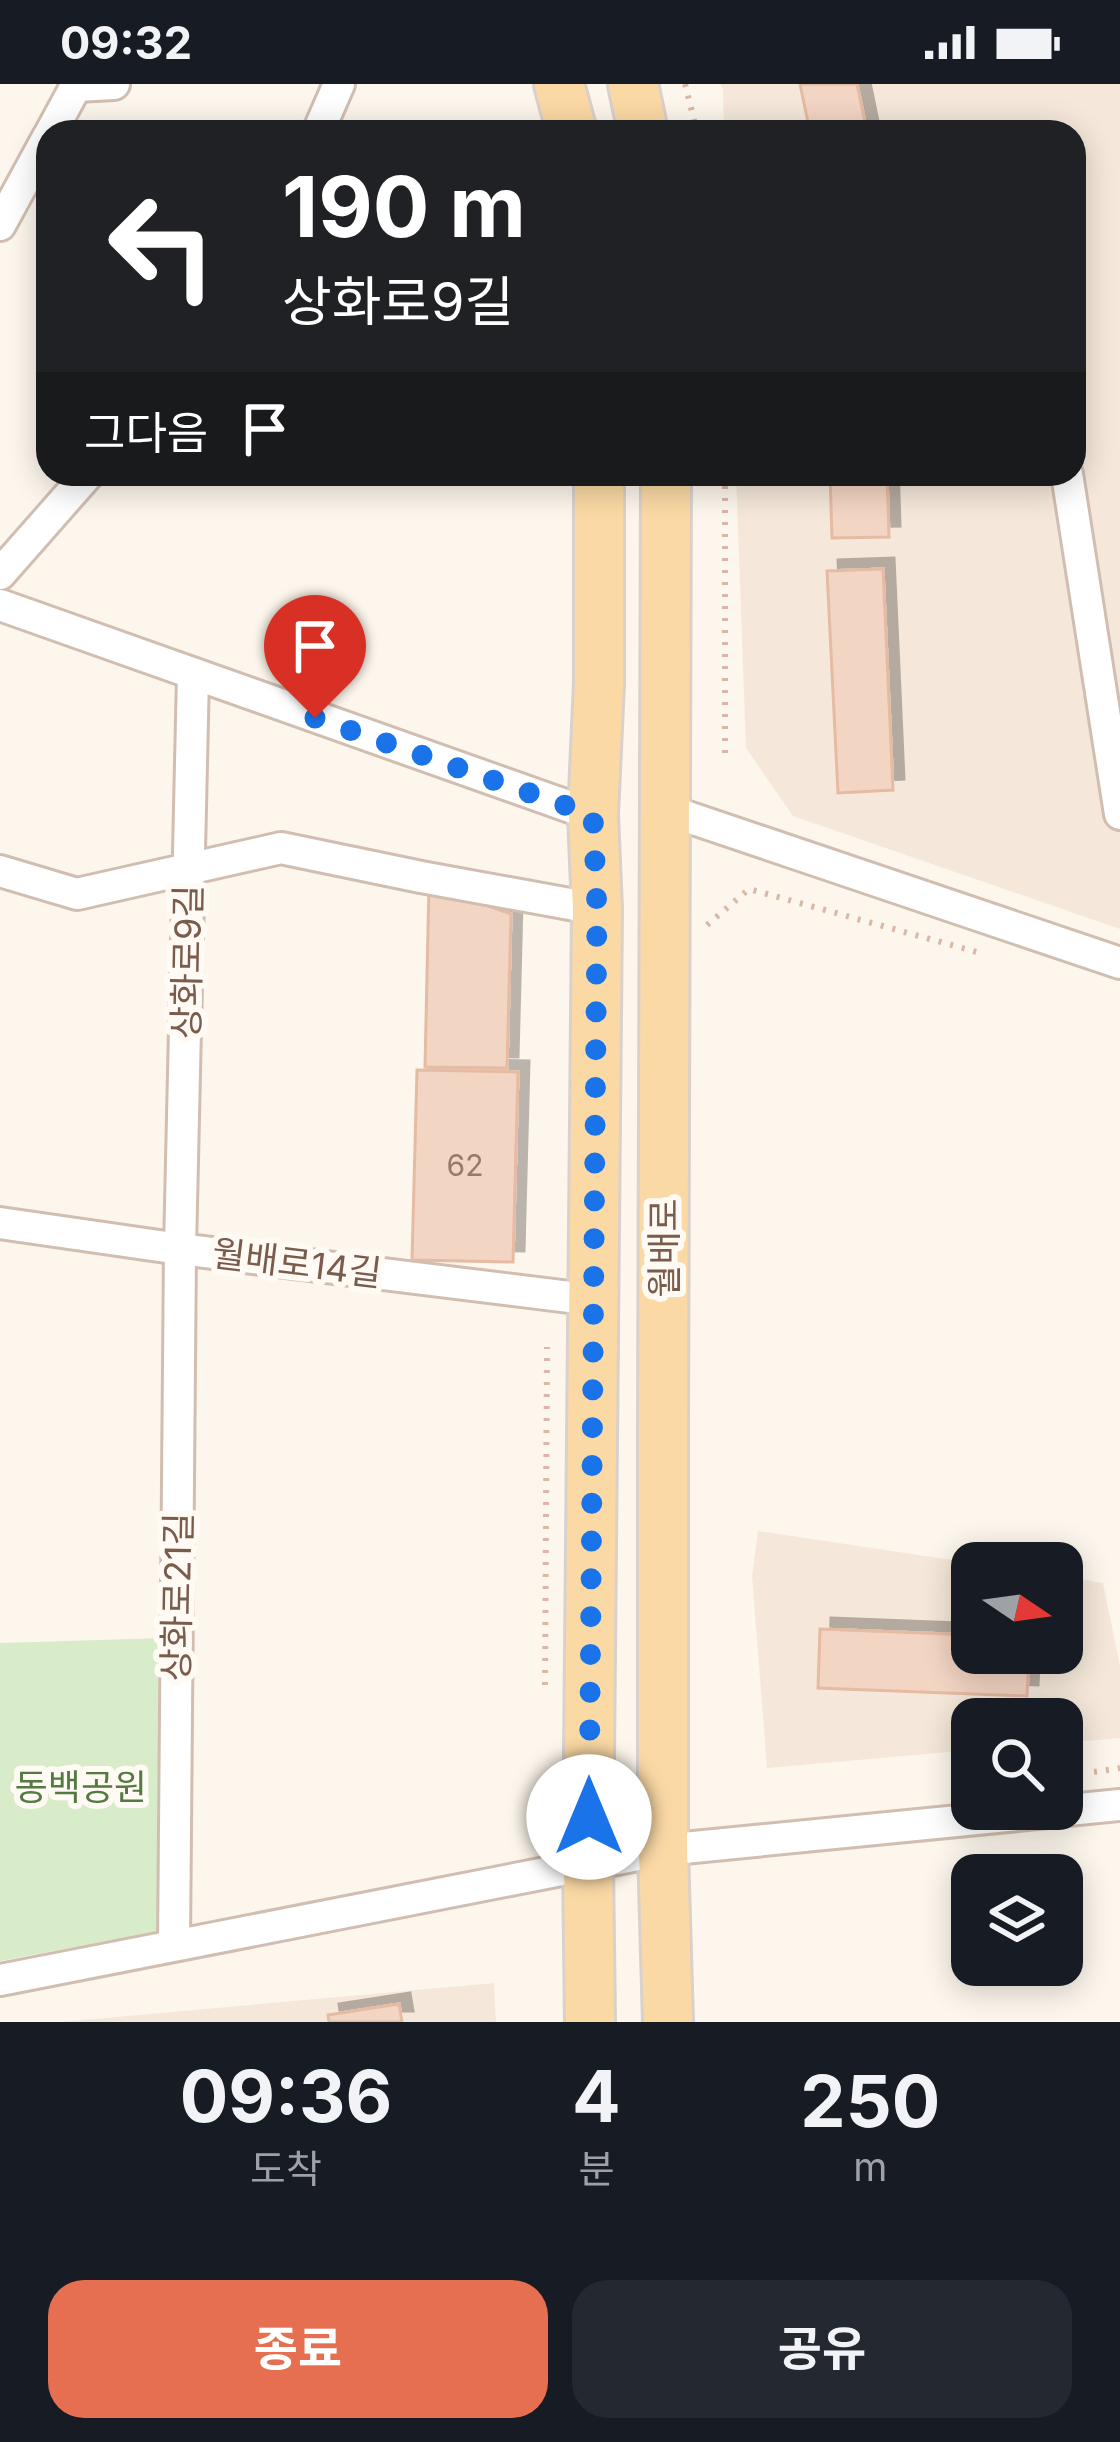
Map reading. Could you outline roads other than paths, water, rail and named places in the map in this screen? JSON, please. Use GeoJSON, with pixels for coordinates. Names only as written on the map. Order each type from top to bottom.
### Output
{"type":"FeatureCollection","features":[{"type":"Feature","properties":{"kind":"main road"},"geometry":{"type":"LineString","coordinates":[[559,84],[569,120]]}},
{"type":"Feature","properties":{"kind":"main road"},"geometry":{"type":"LineString","coordinates":[[633,84],[640,120]]}},
{"type":"Feature","properties":{"kind":"main road","name":"월배로"},"geometry":{"type":"LineString","coordinates":[[590,2022],[597,909],[593,815],[599,486]]}},
{"type":"Feature","properties":{"kind":"main road","name":"월배로"},"geometry":{"type":"LineString","coordinates":[[666,486],[663,1850],[668,2022]]}},
{"type":"Feature","properties":{"kind":"street"},"geometry":{"type":"LineString","coordinates":[[57,120],[75,85],[114,84]]}},
{"type":"Feature","properties":{"kind":"street"},"geometry":{"type":"LineString","coordinates":[[324,120],[339,84]]}},
{"type":"Feature","properties":{"kind":"street"},"geometry":{"type":"LineString","coordinates":[[0,225],[36,159]]}},
{"type":"Feature","properties":{"kind":"street"},"geometry":{"type":"LineString","coordinates":[[0,574],[77,486]]}},
{"type":"Feature","properties":{"kind":"street"},"geometry":{"type":"LineString","coordinates":[[1069,486],[1120,814]]}},
{"type":"Feature","properties":{"kind":"street"},"geometry":{"type":"LineString","coordinates":[[0,605],[593,815]]}},
{"type":"Feature","properties":{"kind":"street","name":"상화로9길"},"geometry":{"type":"LineString","coordinates":[[180,1249],[193,675]]}},
{"type":"Feature","properties":{"kind":"street"},"geometry":{"type":"LineString","coordinates":[[664,808],[1120,963]]}},
{"type":"Feature","properties":{"kind":"street"},"geometry":{"type":"LineString","coordinates":[[0,871],[77,894],[280,848],[597,909]]}},
{"type":"Feature","properties":{"kind":"street","name":"월배로14길"},"geometry":{"type":"LineString","coordinates":[[0,1223],[593,1300]]}},
{"type":"Feature","properties":{"kind":"street","name":"상화로21길"},"geometry":{"type":"LineString","coordinates":[[174,1946],[180,1249]]}},
{"type":"Feature","properties":{"kind":"street"},"geometry":{"type":"LineString","coordinates":[[0,1980],[663,1850],[1120,1805]]}},
{"type":"Feature","properties":{"kind":"park label","name":"동백공원"},"geometry":{"type":"Point","coordinates":[81,1787]}}]}
